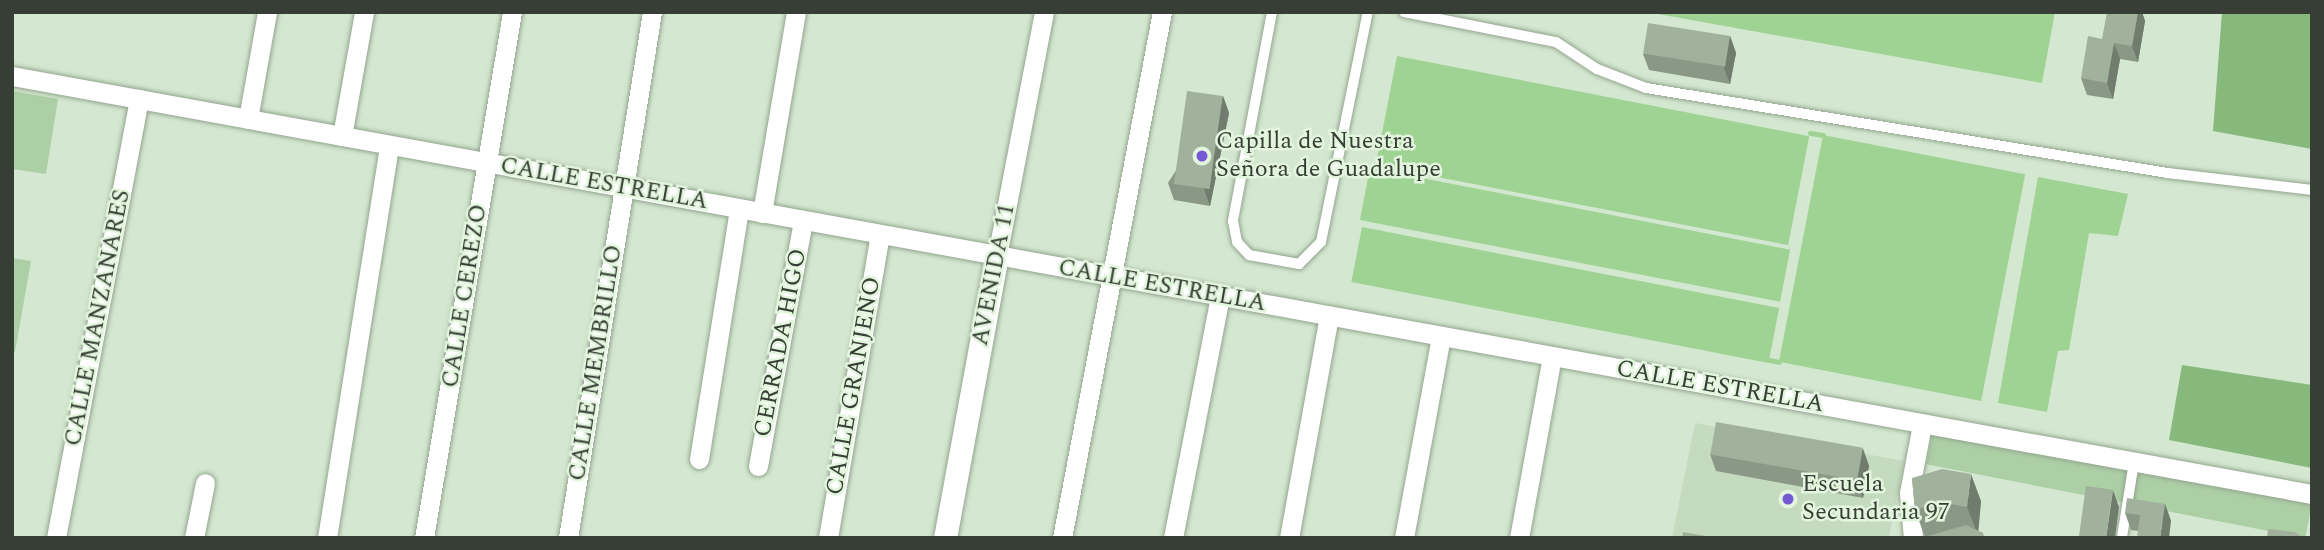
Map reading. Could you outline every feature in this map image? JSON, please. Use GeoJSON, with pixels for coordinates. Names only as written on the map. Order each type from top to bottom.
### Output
{"type":"FeatureCollection","features":[{"type":"Feature","properties":{"kind":"street"},"geometry":{"type":"LineString","coordinates":[[248,119],[267,12]]}},
{"type":"Feature","properties":{"kind":"street"},"geometry":{"type":"LineString","coordinates":[[342,136],[364,12]]}},
{"type":"Feature","properties":{"kind":"street","name":"CALLE CEREZO"},"geometry":{"type":"LineString","coordinates":[[425,538],[512,12]]}},
{"type":"Feature","properties":{"kind":"street","name":"CALLE MEMBRILLO"},"geometry":{"type":"LineString","coordinates":[[568,538],[652,12]]}},
{"type":"Feature","properties":{"kind":"street"},"geometry":{"type":"LineString","coordinates":[[762,213],[796,12]]}},
{"type":"Feature","properties":{"kind":"street","name":"AVENIDA 11"},"geometry":{"type":"LineString","coordinates":[[945,538],[1044,12]]}},
{"type":"Feature","properties":{"kind":"street"},"geometry":{"type":"LineString","coordinates":[[1062,538],[1109,276],[1162,12]]}},
{"type":"Feature","properties":{"kind":"street","name":"CALLE ESTRELLA"},"geometry":{"type":"LineString","coordinates":[[12,75],[2312,494]]}},
{"type":"Feature","properties":{"kind":"street","name":"CALLE MANZANARES"},"geometry":{"type":"LineString","coordinates":[[56,538],[139,99]]}},
{"type":"Feature","properties":{"kind":"street"},"geometry":{"type":"LineString","coordinates":[[327,538],[389,145]]}},
{"type":"Feature","properties":{"kind":"street"},"geometry":{"type":"LineString","coordinates":[[699,458],[739,209]]}},
{"type":"Feature","properties":{"kind":"street","name":"CERRADA HIGO"},"geometry":{"type":"LineString","coordinates":[[758,466],[803,220]]}},
{"type":"Feature","properties":{"kind":"street","name":"CALLE GRANJENO"},"geometry":{"type":"LineString","coordinates":[[828,538],[880,235]]}},
{"type":"Feature","properties":{"kind":"street"},"geometry":{"type":"LineString","coordinates":[[1173,538],[1220,296]]}},
{"type":"Feature","properties":{"kind":"street"},"geometry":{"type":"LineString","coordinates":[[1289,538],[1329,316]]}},
{"type":"Feature","properties":{"kind":"street"},"geometry":{"type":"LineString","coordinates":[[1404,538],[1441,337]]}},
{"type":"Feature","properties":{"kind":"street"},"geometry":{"type":"LineString","coordinates":[[1519,538],[1552,357]]}},
{"type":"Feature","properties":{"kind":"street"},"geometry":{"type":"LineString","coordinates":[[1913,538],[1909,493],[1923,424]]}},
{"type":"Feature","properties":{"kind":"street"},"geometry":{"type":"LineString","coordinates":[[194,538],[205,483]]}},
{"type":"Feature","properties":{"kind":"lane"},"geometry":{"type":"LineString","coordinates":[[1272,12],[1233,221],[1237,242],[1249,255],[1299,264],[1321,242],[1368,12]]}},
{"type":"Feature","properties":{"kind":"lane"},"geometry":{"type":"LineString","coordinates":[[1404,12],[1556,42],[1597,69],[1646,88],[2168,173],[2312,190]]}},
{"type":"Feature","properties":{"kind":"lane"},"geometry":{"type":"LineString","coordinates":[[2122,537],[2134,462]]}},
{"type":"Feature","properties":{"kind":"shaded area"},"geometry":{"type":"Polygon","coordinates":[[[1647,12],[2055,12],[2042,83],[1647,12]]]}},
{"type":"Feature","properties":{"kind":"shaded area"},"geometry":{"type":"Polygon","coordinates":[[[2222,12],[2312,12],[2312,149],[2213,131],[2222,12]]]}},
{"type":"Feature","properties":{"kind":"shaded area"},"geometry":{"type":"Polygon","coordinates":[[[1397,56],[1809,136],[1788,245],[1376,165],[1397,56]]]}},
{"type":"Feature","properties":{"kind":"shaded area"},"geometry":{"type":"Polygon","coordinates":[[[12,91],[58,99],[46,174],[12,169],[12,91]]]}},
{"type":"Feature","properties":{"kind":"shaded area"},"geometry":{"type":"Polygon","coordinates":[[[1823,135],[2025,174],[1981,401],[1779,362],[1823,135]]]}},
{"type":"Feature","properties":{"kind":"shaded area"},"geometry":{"type":"Polygon","coordinates":[[[1370,168],[1790,250],[1780,302],[1360,220],[1370,168]]]}},
{"type":"Feature","properties":{"kind":"shaded area"},"geometry":{"type":"Polygon","coordinates":[[[2038,177],[2128,194],[2118,236],[2089,233],[2069,350],[2058,351],[2047,412],[1998,403],[2038,177]]]}},
{"type":"Feature","properties":{"kind":"shaded area"},"geometry":{"type":"Polygon","coordinates":[[[1362,227],[1779,308],[1769,363],[1351,282],[1362,227]]]}},
{"type":"Feature","properties":{"kind":"shaded area"},"geometry":{"type":"Polygon","coordinates":[[[12,258],[31,261],[15,352],[12,352],[12,258]]]}},
{"type":"Feature","properties":{"kind":"shaded area"},"geometry":{"type":"Polygon","coordinates":[[[2182,365],[2312,385],[2312,468],[2169,440],[2182,365]]]}},
{"type":"Feature","properties":{"kind":"shaded area","name":"Escuela Secundaria 97"},"geometry":{"type":"Polygon","coordinates":[[[1695,423],[1904,461],[1889,538],[1672,538],[1695,423]]]}},
{"type":"Feature","properties":{"kind":"shaded area"},"geometry":{"type":"Polygon","coordinates":[[[1933,430],[2312,504],[2305,538],[1926,464],[1933,430]]]}},
{"type":"Feature","properties":{"kind":"building"},"geometry":{"type":"Polygon","coordinates":[[[2107,12],[2138,12],[2132,46],[2114,43],[2107,83],[2081,78],[2088,36],[2102,39],[2107,12]]]}},
{"type":"Feature","properties":{"kind":"building"},"geometry":{"type":"Polygon","coordinates":[[[1648,23],[1730,36],[1725,67],[1643,54],[1648,23]]]}},
{"type":"Feature","properties":{"kind":"building","name":"Capilla de Nuestra Señora de Guadalupe"},"geometry":{"type":"Polygon","coordinates":[[[1187,91],[1223,96],[1210,189],[1174,184],[1187,91]]]}},
{"type":"Feature","properties":{"kind":"building"},"geometry":{"type":"Polygon","coordinates":[[[1716,422],[1863,448],[1857,480],[1710,454],[1716,422]]]}},
{"type":"Feature","properties":{"kind":"building"},"geometry":{"type":"Polygon","coordinates":[[[1942,469],[1971,474],[1967,507],[1941,502],[1915,510],[1912,478],[1942,469]]]}},
{"type":"Feature","properties":{"kind":"building"},"geometry":{"type":"Polygon","coordinates":[[[2086,486],[2113,490],[2106,538],[2079,537],[2086,486]]]}},
{"type":"Feature","properties":{"kind":"building"},"geometry":{"type":"Polygon","coordinates":[[[2127,498],[2165,504],[2160,538],[2137,538],[2140,515],[2125,513],[2127,498]]]}},
{"type":"Feature","properties":{"kind":"building"},"geometry":{"type":"Polygon","coordinates":[[[1966,525],[1983,533],[1982,538],[1921,538],[1966,525]]]}},
{"type":"Feature","properties":{"kind":"building"},"geometry":{"type":"Polygon","coordinates":[[[2268,529],[2295,532],[2304,538],[2267,538],[2268,529]]]}},
{"type":"Feature","properties":{"kind":"building"},"geometry":{"type":"Polygon","coordinates":[[[1683,532],[1718,538],[1682,538],[1683,532]]]}},
{"type":"Feature","properties":{"kind":"waterway"},"geometry":{"type":"LineString","coordinates":[[1810,133],[1823,135]]}},
{"type":"Feature","properties":{"kind":"waterway"},"geometry":{"type":"LineString","coordinates":[[1769,360],[1779,362]]}},
{"type":"Feature","properties":{"kind":"place","name":"Capilla de Nuestra Señora de Guadalupe"},"geometry":{"type":"Point","coordinates":[1202,156]}},
{"type":"Feature","properties":{"kind":"place","name":"Escuela Secundaria 97"},"geometry":{"type":"Point","coordinates":[1788,499]}}]}
